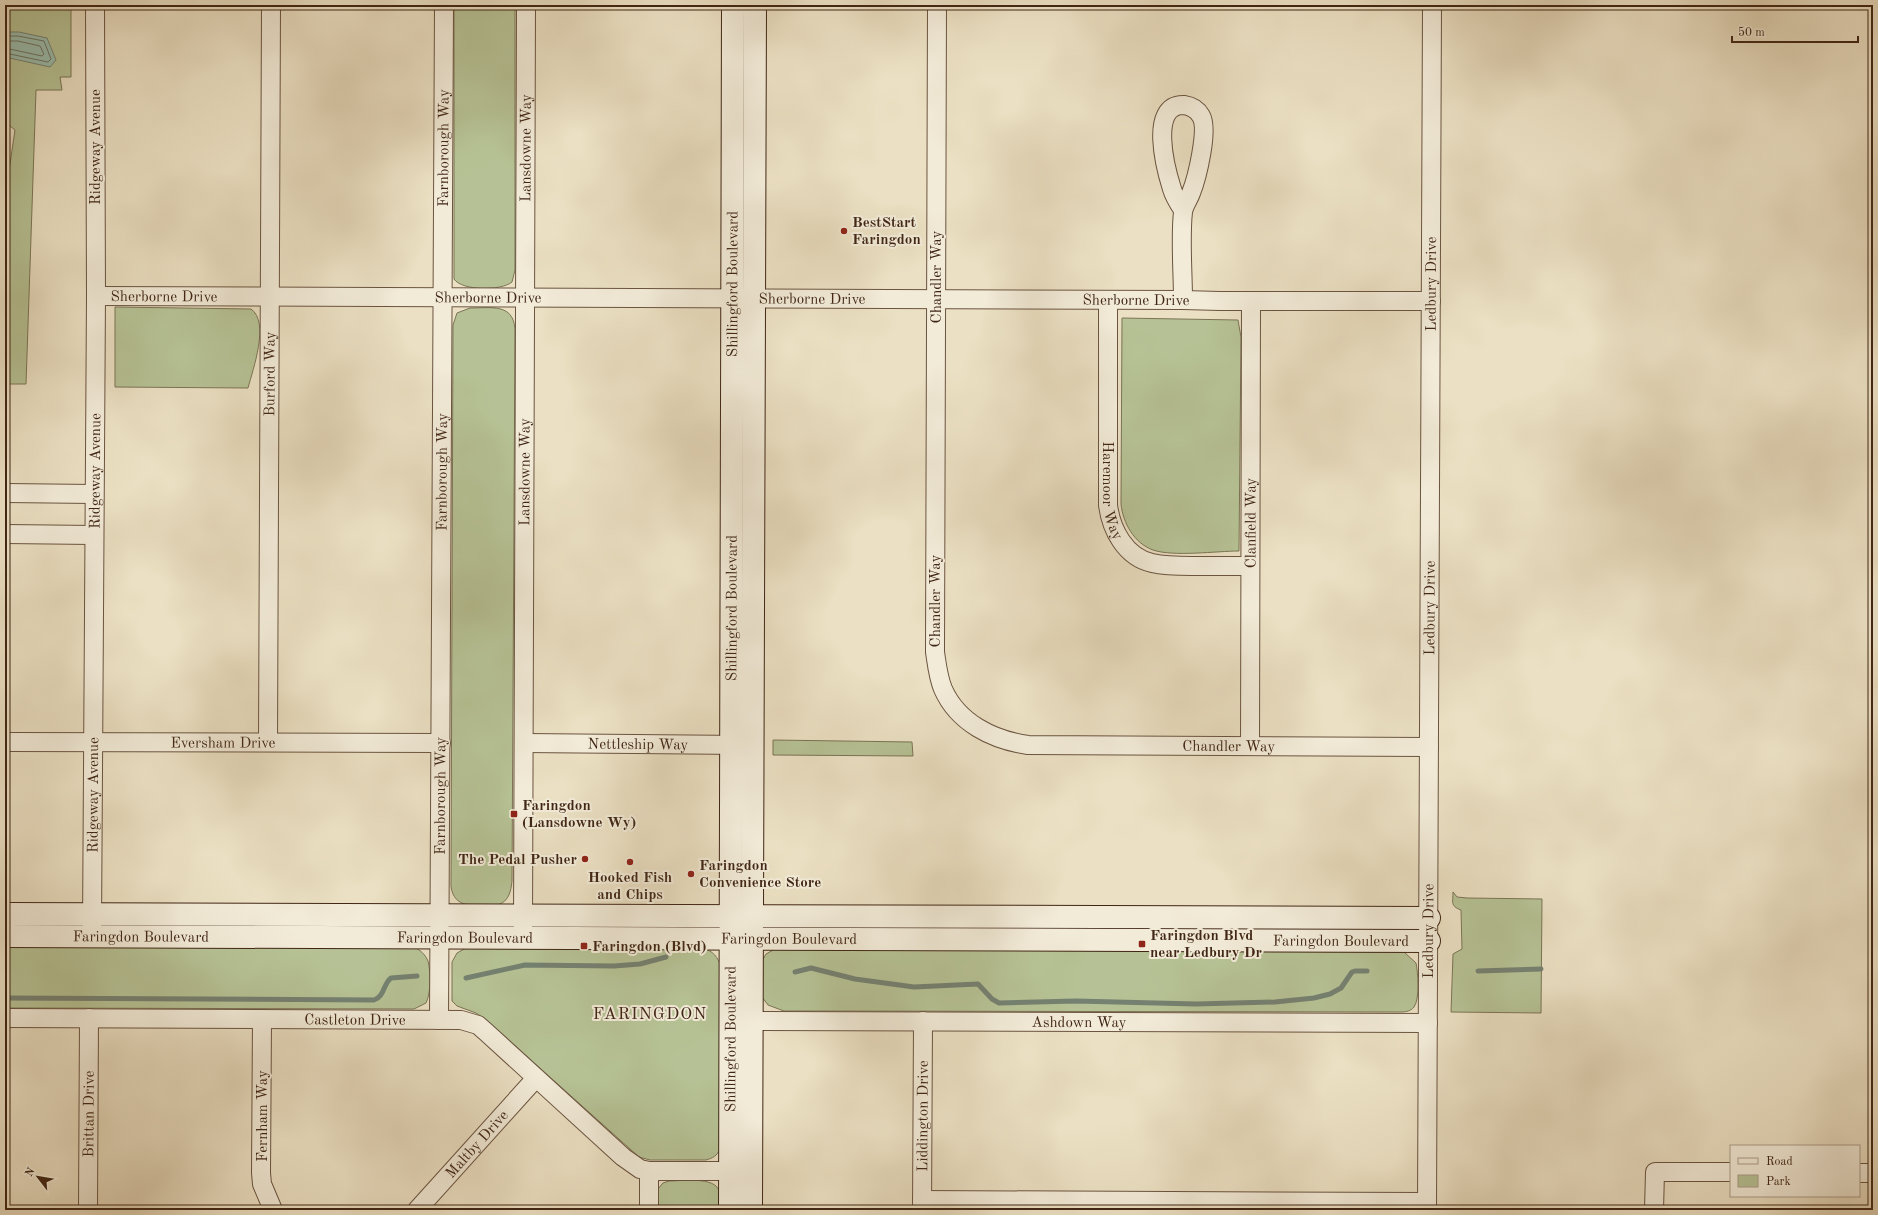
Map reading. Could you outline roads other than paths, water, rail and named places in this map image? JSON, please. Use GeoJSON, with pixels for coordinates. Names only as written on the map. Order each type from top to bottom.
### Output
{"type":"FeatureCollection","features":[{"type":"Feature","properties":{"kind":"street","name":"Ridgeway Avenue"},"geometry":{"type":"LineString","coordinates":[[92,936],[92,743],[96,296],[95,5]]}},
{"type":"Feature","properties":{"kind":"street","name":"Burford Way"},"geometry":{"type":"LineString","coordinates":[[268,742],[271,5]]}},
{"type":"Feature","properties":{"kind":"street","name":"Farnborough Way"},"geometry":{"type":"LineString","coordinates":[[439,1020],[444,5]]}},
{"type":"Feature","properties":{"kind":"street","name":"Lansdowne Way"},"geometry":{"type":"LineString","coordinates":[[523,939],[526,5]]}},
{"type":"Feature","properties":{"kind":"street","name":"Shillingford Boulevard"},"geometry":{"type":"LineString","coordinates":[[733,5],[730,1021],[740,1171],[751,1210]]}},
{"type":"Feature","properties":{"kind":"street","name":"Shillingford Boulevard"},"geometry":{"type":"LineString","coordinates":[[730,1210],[740,1171],[751,1021],[755,5]]}},
{"type":"Feature","properties":{"kind":"street","name":"Chandler Way"},"geometry":{"type":"LineString","coordinates":[[937,5],[935,652],[944,690],[964,718],[979,729],[995,737],[1011,742],[1053,745],[1429,747]]}},
{"type":"Feature","properties":{"kind":"street","name":"Ledbury Drive"},"geometry":{"type":"LineString","coordinates":[[1427,1206],[1432,5]]}},
{"type":"Feature","properties":{"kind":"street"},"geometry":{"type":"LineString","coordinates":[[1183,210],[1172,190],[1162,144],[1163,123],[1166,115],[1172,108],[1179,105],[1187,105],[1195,108],[1202,116],[1203,124],[1201,154],[1192,191],[1183,210],[1183,300]]}},
{"type":"Feature","properties":{"kind":"street","name":"Sherborne Drive"},"geometry":{"type":"LineString","coordinates":[[96,296],[1431,301]]}},
{"type":"Feature","properties":{"kind":"street","name":"Haremoor Way"},"geometry":{"type":"LineString","coordinates":[[1108,300],[1107,497],[1109,518],[1114,530],[1121,542],[1130,551],[1150,563],[1174,565],[1250,566]]}},
{"type":"Feature","properties":{"kind":"street","name":"Clanfield Way"},"geometry":{"type":"LineString","coordinates":[[1250,746],[1251,301]]}},
{"type":"Feature","properties":{"kind":"street"},"geometry":{"type":"LineString","coordinates":[[5,493],[94,494]]}},
{"type":"Feature","properties":{"kind":"street"},"geometry":{"type":"LineString","coordinates":[[5,534],[94,535]]}},
{"type":"Feature","properties":{"kind":"street","name":"Eversham Drive"},"geometry":{"type":"LineString","coordinates":[[5,742],[441,743]]}},
{"type":"Feature","properties":{"kind":"street","name":"Nettleship Way"},"geometry":{"type":"LineString","coordinates":[[524,743],[752,745]]}},
{"type":"Feature","properties":{"kind":"street","name":"Faringdon Boulevard"},"geometry":{"type":"LineString","coordinates":[[5,914],[1428,918]]}},
{"type":"Feature","properties":{"kind":"street"},"geometry":{"type":"LineString","coordinates":[[1093,918],[1094,940]]}},
{"type":"Feature","properties":{"kind":"street","name":"Faringdon Boulevard"},"geometry":{"type":"LineString","coordinates":[[5,936],[1429,942]]}},
{"type":"Feature","properties":{"kind":"street","name":"Castleton Drive"},"geometry":{"type":"LineString","coordinates":[[5,1018],[461,1020],[478,1025],[622,1157],[640,1169],[649,1171]]}},
{"type":"Feature","properties":{"kind":"street","name":"Brittan Drive"},"geometry":{"type":"LineString","coordinates":[[88,1210],[89,1018]]}},
{"type":"Feature","properties":{"kind":"street","name":"Fernham Way"},"geometry":{"type":"LineString","coordinates":[[262,1019],[261,1172],[262,1184],[272,1210]]}},
{"type":"Feature","properties":{"kind":"street","name":"Ashdown Way"},"geometry":{"type":"LineString","coordinates":[[730,1021],[1428,1024]]}},
{"type":"Feature","properties":{"kind":"street","name":"Liddington Drive"},"geometry":{"type":"LineString","coordinates":[[922,1205],[923,1022]]}},
{"type":"Feature","properties":{"kind":"street","name":"Maltby Drive"},"geometry":{"type":"LineString","coordinates":[[417,1210],[536,1078]]}},
{"type":"Feature","properties":{"kind":"street"},"geometry":{"type":"LineString","coordinates":[[649,1210],[649,1171],[740,1171]]}},
{"type":"Feature","properties":{"kind":"street"},"geometry":{"type":"LineString","coordinates":[[1654,1210],[1655,1172],[1730,1172]]}},
{"type":"Feature","properties":{"kind":"street"},"geometry":{"type":"LineString","coordinates":[[1860,1173],[1873,1173]]}},
{"type":"Feature","properties":{"kind":"street"},"geometry":{"type":"LineString","coordinates":[[922,1205],[1427,1206]]}},
{"type":"Feature","properties":{"kind":"water"},"geometry":{"type":"Polygon","coordinates":[[[5,32],[19,32],[47,38],[56,60],[50,67],[5,57],[5,32]]]}},
{"type":"Feature","properties":{"kind":"waterway"},"geometry":{"type":"LineString","coordinates":[[466,978],[525,965],[614,966],[640,964],[666,957]]}},
{"type":"Feature","properties":{"kind":"waterway"},"geometry":{"type":"LineString","coordinates":[[795,972],[811,968],[855,979],[914,987],[978,984],[992,999],[999,1003],[1076,1001],[1196,1004],[1275,1002],[1314,998],[1330,994],[1341,988],[1352,972],[1367,971]]}},
{"type":"Feature","properties":{"kind":"waterway"},"geometry":{"type":"LineString","coordinates":[[1478,971],[1541,969]]}},
{"type":"Feature","properties":{"kind":"waterway"},"geometry":{"type":"LineString","coordinates":[[5,998],[374,1000],[380,996],[391,978],[417,976]]}},
{"type":"Feature","properties":{"kind":"place","name":"BestStart Faringdon"},"geometry":{"type":"Point","coordinates":[844,231]}},
{"type":"Feature","properties":{"kind":"place","name":"Faringdon (Lansdowne Wy)"},"geometry":{"type":"Point","coordinates":[514,814]}},
{"type":"Feature","properties":{"kind":"place","name":"The Pedal Pusher"},"geometry":{"type":"Point","coordinates":[585,859]}},
{"type":"Feature","properties":{"kind":"place","name":"Hooked Fish and Chips"},"geometry":{"type":"Point","coordinates":[630,862]}},
{"type":"Feature","properties":{"kind":"place","name":"Faringdon Convenience Store"},"geometry":{"type":"Point","coordinates":[691,874]}},
{"type":"Feature","properties":{"kind":"place","name":"Faringdon Blvd near Ledbury Dr"},"geometry":{"type":"Point","coordinates":[1142,944]}},
{"type":"Feature","properties":{"kind":"place","name":"Faringdon (Blvd)"},"geometry":{"type":"Point","coordinates":[584,946]}},
{"type":"Feature","properties":{"kind":"district","name":"FARINGDON"},"geometry":{"type":"Point","coordinates":[650,1013]}}]}
